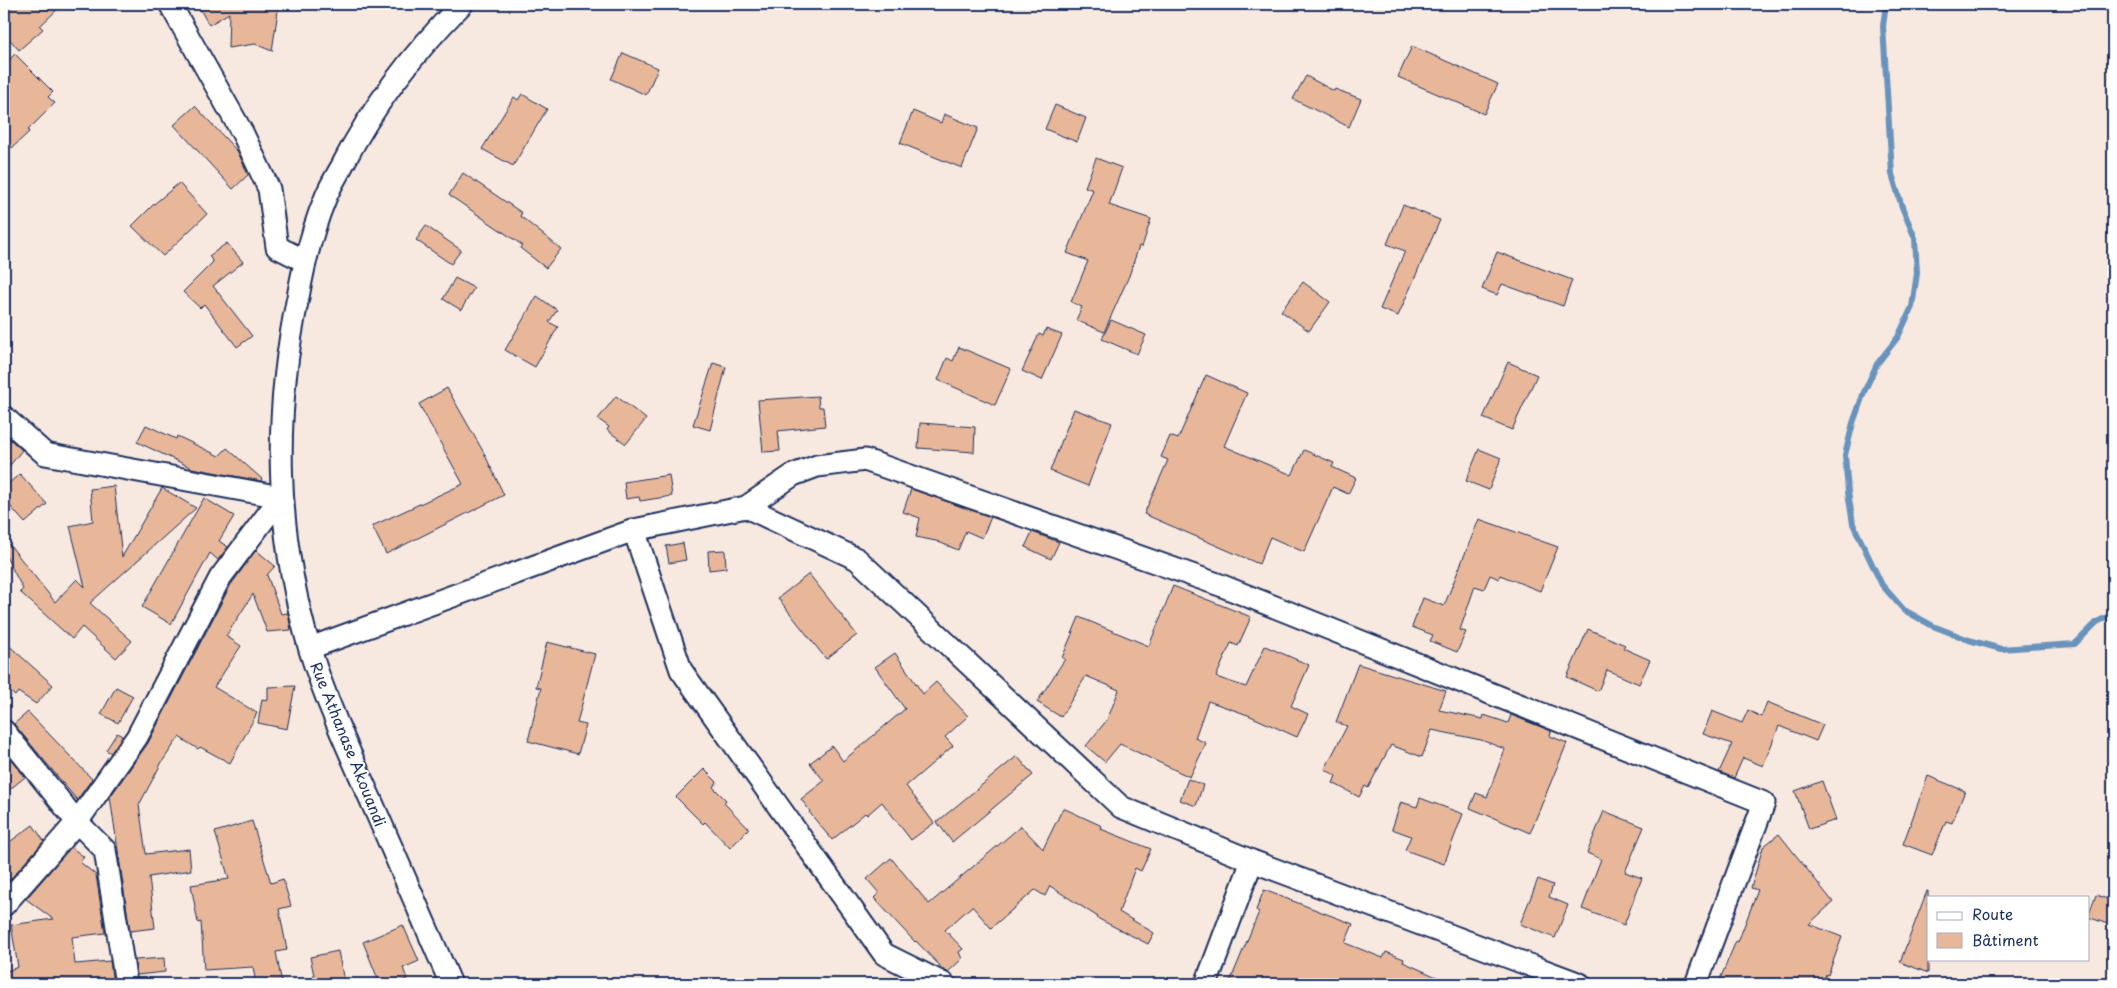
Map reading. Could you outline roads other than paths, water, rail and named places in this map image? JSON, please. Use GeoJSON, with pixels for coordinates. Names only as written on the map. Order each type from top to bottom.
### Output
{"type":"FeatureCollection","features":[{"type":"Feature","properties":{"kind":"street"},"geometry":{"type":"LineString","coordinates":[[170,4],[243,134],[269,189],[277,247],[305,261]]}},
{"type":"Feature","properties":{"kind":"street","name":"Rue Athanase Akouandi"},"geometry":{"type":"LineString","coordinates":[[451,984],[328,703],[310,648],[291,570],[281,497],[281,403],[292,324],[305,261],[325,198],[359,134],[399,74],[438,28],[462,4]]}},
{"type":"Feature","properties":{"kind":"street"},"geometry":{"type":"LineString","coordinates":[[4,417],[44,454],[281,497],[220,578],[138,737],[77,822],[4,905]]}},
{"type":"Feature","properties":{"kind":"street"},"geometry":{"type":"LineString","coordinates":[[310,648],[634,530],[746,507],[793,475],[817,466],[865,460],[1220,585],[1764,802],[1696,984]]}},
{"type":"Feature","properties":{"kind":"street"},"geometry":{"type":"LineString","coordinates":[[746,507],[857,559],[1121,808],[1252,861],[1580,984]]}},
{"type":"Feature","properties":{"kind":"street"},"geometry":{"type":"LineString","coordinates":[[634,530],[681,670],[884,954],[944,984]]}},
{"type":"Feature","properties":{"kind":"street"},"geometry":{"type":"LineString","coordinates":[[4,731],[77,822],[105,850],[126,984]]}},
{"type":"Feature","properties":{"kind":"street"},"geometry":{"type":"LineString","coordinates":[[1206,984],[1252,861]]}},
{"type":"Feature","properties":{"kind":"waterway"},"geometry":{"type":"LineString","coordinates":[[1886,4],[1883,26],[1892,174],[1902,207],[1915,238],[1917,273],[1912,307],[1898,337],[1877,364],[1853,423],[1845,455],[1853,524],[1882,585],[1904,610],[1933,626],[1969,640],[2001,649],[2075,644],[2097,622],[2113,614]]}}]}
